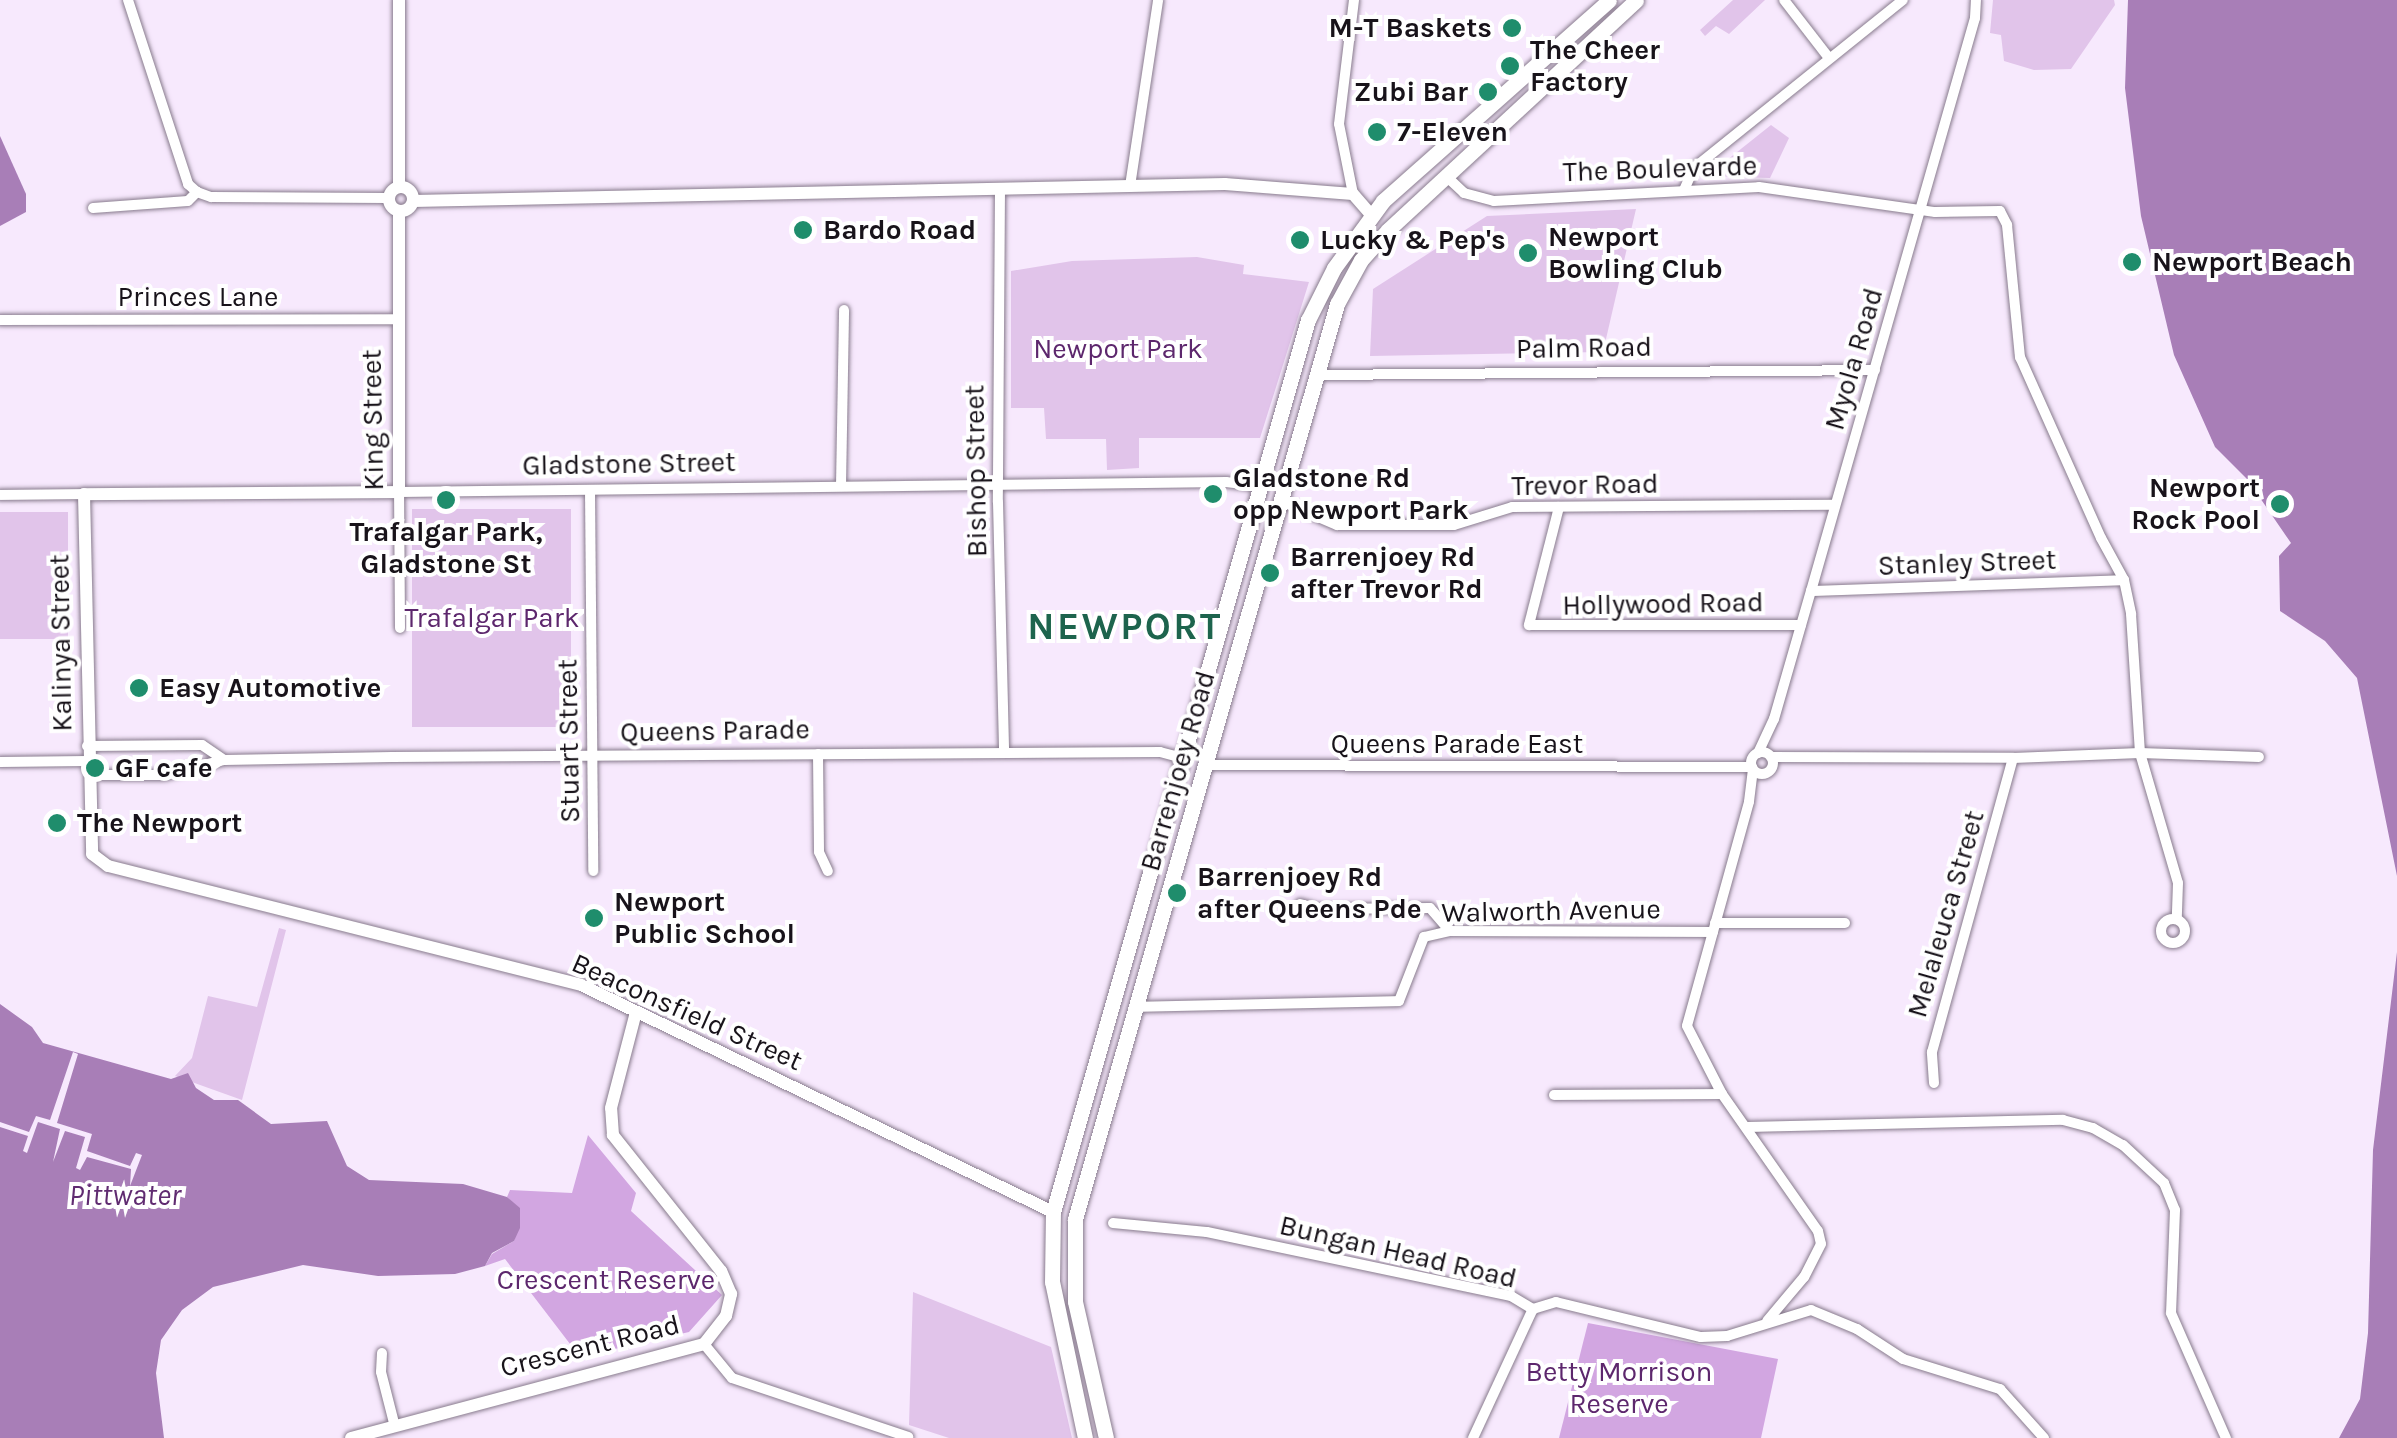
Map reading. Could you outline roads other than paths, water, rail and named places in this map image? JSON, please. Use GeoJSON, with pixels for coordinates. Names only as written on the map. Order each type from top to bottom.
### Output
{"type":"FeatureCollection","features":[{"type":"Feature","properties":{"kind":"main road","name":"Barrenjoey Road"},"geometry":{"type":"LineString","coordinates":[[1085,1438],[1052,1282],[1052,1212],[1259,486],[1320,291],[1371,214],[1414,171],[1609,0]]}},
{"type":"Feature","properties":{"kind":"main road","name":"Barrenjoey Road"},"geometry":{"type":"LineString","coordinates":[[1106,1438],[1076,1301],[1075,1219],[1337,304],[1362,260],[1388,230],[1636,0]]}},
{"type":"Feature","properties":{"kind":"main road"},"geometry":{"type":"LineString","coordinates":[[1414,171],[1446,176],[1448,141]]}},
{"type":"Feature","properties":{"kind":"main road"},"geometry":{"type":"LineString","coordinates":[[1371,214],[1388,230]]}},
{"type":"Feature","properties":{"kind":"main road","name":"Palm Road"},"geometry":{"type":"LineString","coordinates":[[1295,370],[1318,376]]}},
{"type":"Feature","properties":{"kind":"main road"},"geometry":{"type":"LineString","coordinates":[[1259,486],[1283,502]]}},
{"type":"Feature","properties":{"kind":"main road","name":"Queens Parade"},"geometry":{"type":"LineString","coordinates":[[1182,758],[1205,766]]}},
{"type":"Feature","properties":{"kind":"main road","name":"Beaconsfield Street"},"geometry":{"type":"LineString","coordinates":[[1052,1212],[1075,1219]]}},
{"type":"Feature","properties":{"kind":"street"},"geometry":{"type":"LineString","coordinates":[[128,0],[188,184],[197,192],[210,197],[388,198],[399,187],[400,0]]}},
{"type":"Feature","properties":{"kind":"street"},"geometry":{"type":"LineString","coordinates":[[1130,186],[1158,0]]}},
{"type":"Feature","properties":{"kind":"street"},"geometry":{"type":"LineString","coordinates":[[1784,0],[1829,58]]}},
{"type":"Feature","properties":{"kind":"street"},"geometry":{"type":"LineString","coordinates":[[1684,190],[1694,168],[1903,0]]}},
{"type":"Feature","properties":{"kind":"street"},"geometry":{"type":"LineString","coordinates":[[1357,4],[1339,124],[1353,194],[1371,214]]}},
{"type":"Feature","properties":{"kind":"street","name":"Myola Road"},"geometry":{"type":"LineString","coordinates":[[1766,1322],[1804,1277],[1822,1244],[1818,1232],[1722,1094],[1687,1026],[1976,6]]}},
{"type":"Feature","properties":{"kind":"street","name":"The Boulevarde"},"geometry":{"type":"LineString","coordinates":[[1446,176],[1464,193],[1494,200],[1759,187],[1920,208],[1993,208],[2004,215],[2020,357],[2124,580]]}},
{"type":"Feature","properties":{"kind":"street"},"geometry":{"type":"LineString","coordinates":[[388,198],[399,212],[413,202],[1000,188],[1240,184],[1328,196],[1353,194]]}},
{"type":"Feature","properties":{"kind":"street"},"geometry":{"type":"LineString","coordinates":[[399,187],[411,192],[413,202]]}},
{"type":"Feature","properties":{"kind":"street","name":"Bishop Street"},"geometry":{"type":"LineString","coordinates":[[1000,188],[999,486],[1004,753]]}},
{"type":"Feature","properties":{"kind":"street"},"geometry":{"type":"LineString","coordinates":[[93,208],[188,202],[197,192]]}},
{"type":"Feature","properties":{"kind":"street","name":"King Street"},"geometry":{"type":"LineString","coordinates":[[399,212],[396,319],[400,628]]}},
{"type":"Feature","properties":{"kind":"street"},"geometry":{"type":"LineString","coordinates":[[841,486],[844,310]]}},
{"type":"Feature","properties":{"kind":"street","name":"Princes Lane"},"geometry":{"type":"LineString","coordinates":[[0,320],[396,319]]}},
{"type":"Feature","properties":{"kind":"street","name":"Palm Road"},"geometry":{"type":"LineString","coordinates":[[1318,376],[1875,370]]}},
{"type":"Feature","properties":{"kind":"street","name":"Gladstone Street"},"geometry":{"type":"LineString","coordinates":[[0,495],[1259,486]]}},
{"type":"Feature","properties":{"kind":"street","name":"Stuart Street"},"geometry":{"type":"LineString","coordinates":[[590,490],[593,871]]}},
{"type":"Feature","properties":{"kind":"street","name":"Kalinya Street"},"geometry":{"type":"LineString","coordinates":[[84,494],[87,791]]}},
{"type":"Feature","properties":{"kind":"street","name":"Trevor Road"},"geometry":{"type":"LineString","coordinates":[[1283,502],[1337,525],[1454,525],[1499,508],[1835,505]]}},
{"type":"Feature","properties":{"kind":"street","name":"Hollywood Road"},"geometry":{"type":"LineString","coordinates":[[1559,507],[1529,625],[1801,625]]}},
{"type":"Feature","properties":{"kind":"street"},"geometry":{"type":"LineString","coordinates":[[2124,580],[2131,614],[2140,753],[2178,883],[2177,919]]}},
{"type":"Feature","properties":{"kind":"street","name":"Stanley Street"},"geometry":{"type":"LineString","coordinates":[[1811,591],[2124,580]]}},
{"type":"Feature","properties":{"kind":"street","name":"Queens Parade"},"geometry":{"type":"LineString","coordinates":[[87,746],[202,745],[224,760]]}},
{"type":"Feature","properties":{"kind":"street","name":"Queens Parade"},"geometry":{"type":"LineString","coordinates":[[0,762],[87,765],[102,775],[165,775],[224,760],[1160,752],[1182,758]]}},
{"type":"Feature","properties":{"kind":"street","name":"Queens Parade East"},"geometry":{"type":"LineString","coordinates":[[1205,766],[1710,764],[2140,753],[2259,758]]}},
{"type":"Feature","properties":{"kind":"street"},"geometry":{"type":"LineString","coordinates":[[818,754],[819,852],[828,872]]}},
{"type":"Feature","properties":{"kind":"street","name":"Melaleuca Street"},"geometry":{"type":"LineString","coordinates":[[1934,1083],[1932,1052],[2013,758]]}},
{"type":"Feature","properties":{"kind":"street","name":"Beaconsfield Street"},"geometry":{"type":"LineString","coordinates":[[87,791],[90,848],[97,861],[108,866],[580,985],[1052,1212]]}},
{"type":"Feature","properties":{"kind":"street"},"geometry":{"type":"LineString","coordinates":[[1300,904],[1319,909],[1430,908],[1450,931]]}},
{"type":"Feature","properties":{"kind":"street","name":"Walworth Avenue"},"geometry":{"type":"LineString","coordinates":[[1135,1007],[1399,1001],[1424,937],[1450,931],[1845,923]]}},
{"type":"Feature","properties":{"kind":"street","name":"Crescent Road"},"geometry":{"type":"LineString","coordinates":[[350,1438],[394,1423],[704,1344],[726,1316],[730,1289],[721,1272],[622,1149],[610,1122],[636,1012]]}},
{"type":"Feature","properties":{"kind":"street"},"geometry":{"type":"LineString","coordinates":[[1554,1095],[1722,1094]]}},
{"type":"Feature","properties":{"kind":"street"},"geometry":{"type":"LineString","coordinates":[[1747,1128],[2063,1120],[2092,1128],[2123,1145],[2164,1183],[2174,1210],[2171,1313],[2226,1438]]}},
{"type":"Feature","properties":{"kind":"street","name":"Bungan Head Road"},"geometry":{"type":"LineString","coordinates":[[1112,1223],[1207,1232],[1511,1296],[1533,1309],[1556,1302],[1701,1337],[1727,1336],[1811,1310],[1826,1314],[1903,1359],[2000,1389],[2044,1438]]}},
{"type":"Feature","properties":{"kind":"street"},"geometry":{"type":"LineString","coordinates":[[1473,1438],[1533,1309]]}},
{"type":"Feature","properties":{"kind":"street"},"geometry":{"type":"LineString","coordinates":[[704,1344],[732,1378],[908,1436]]}},
{"type":"Feature","properties":{"kind":"street"},"geometry":{"type":"LineString","coordinates":[[382,1353],[381,1372],[394,1423]]}},
{"type":"Feature","properties":{"kind":"water"},"geometry":{"type":"Polygon","coordinates":[[[2128,0],[2397,0],[2397,876],[2357,678],[2325,641],[2280,611],[2279,556],[2291,543],[2247,479],[2215,447],[2174,355],[2141,216],[2125,88],[2128,0]]]}},
{"type":"Feature","properties":{"kind":"water"},"geometry":{"type":"Polygon","coordinates":[[[0,136],[26,194],[26,212],[0,226],[0,136]]]}},
{"type":"Feature","properties":{"kind":"water"},"geometry":{"type":"Polygon","coordinates":[[[2397,952],[2397,1438],[2339,1438],[2360,1399],[2368,1333],[2373,1150],[2397,952]]]}},
{"type":"Feature","properties":{"kind":"water","name":"Pittwater"},"geometry":{"type":"Polygon","coordinates":[[[0,1004],[32,1027],[43,1043],[171,1079],[188,1073],[196,1088],[214,1100],[238,1100],[271,1124],[327,1121],[347,1166],[369,1180],[463,1184],[507,1197],[520,1208],[520,1228],[514,1241],[492,1253],[485,1266],[455,1274],[378,1276],[303,1265],[213,1287],[182,1310],[161,1340],[156,1373],[164,1438],[0,1438],[0,1004]]]}},
{"type":"Feature","properties":{"kind":"place","name":"M-T Baskets"},"geometry":{"type":"Point","coordinates":[1512,28]}},
{"type":"Feature","properties":{"kind":"place","name":"The Cheer Factory"},"geometry":{"type":"Point","coordinates":[1510,66]}},
{"type":"Feature","properties":{"kind":"place","name":"Zubi Bar"},"geometry":{"type":"Point","coordinates":[1488,92]}},
{"type":"Feature","properties":{"kind":"place","name":"7-Eleven"},"geometry":{"type":"Point","coordinates":[1377,132]}},
{"type":"Feature","properties":{"kind":"place","name":"Bardo Road"},"geometry":{"type":"Point","coordinates":[803,230]}},
{"type":"Feature","properties":{"kind":"place","name":"Lucky & Pep's"},"geometry":{"type":"Point","coordinates":[1300,240]}},
{"type":"Feature","properties":{"kind":"place","name":"Newport Bowling Club"},"geometry":{"type":"Point","coordinates":[1528,253]}},
{"type":"Feature","properties":{"kind":"place","name":"Newport Beach"},"geometry":{"type":"Point","coordinates":[2132,262]}},
{"type":"Feature","properties":{"kind":"place","name":"Gladstone Rd opp Newport Park"},"geometry":{"type":"Point","coordinates":[1213,494]}},
{"type":"Feature","properties":{"kind":"place","name":"Trafalgar Park, Gladstone St"},"geometry":{"type":"Point","coordinates":[446,500]}},
{"type":"Feature","properties":{"kind":"place","name":"Newport Rock Pool"},"geometry":{"type":"Point","coordinates":[2280,504]}},
{"type":"Feature","properties":{"kind":"place","name":"Barrenjoey Rd after Trevor Rd"},"geometry":{"type":"Point","coordinates":[1270,573]}},
{"type":"Feature","properties":{"kind":"place","name":"Easy Automotive"},"geometry":{"type":"Point","coordinates":[139,688]}},
{"type":"Feature","properties":{"kind":"place","name":"GF cafe"},"geometry":{"type":"Point","coordinates":[95,768]}},
{"type":"Feature","properties":{"kind":"place","name":"The Newport"},"geometry":{"type":"Point","coordinates":[57,823]}},
{"type":"Feature","properties":{"kind":"place","name":"Barrenjoey Rd after Queens Pde"},"geometry":{"type":"Point","coordinates":[1177,893]}},
{"type":"Feature","properties":{"kind":"place","name":"Newport Public School"},"geometry":{"type":"Point","coordinates":[594,918]}},
{"type":"Feature","properties":{"kind":"district","name":"NEWPORT"},"geometry":{"type":"Point","coordinates":[1125,627]}},
{"type":"Feature","properties":{"kind":"park label","name":"Newport Park"},"geometry":{"type":"Point","coordinates":[1118,349]}},
{"type":"Feature","properties":{"kind":"park label","name":"Trafalgar Park"},"geometry":{"type":"Point","coordinates":[492,618]}},
{"type":"Feature","properties":{"kind":"park label","name":"Crescent Reserve"},"geometry":{"type":"Point","coordinates":[606,1280]}},
{"type":"Feature","properties":{"kind":"park label","name":"Betty Morrison Reserve"},"geometry":{"type":"Point","coordinates":[1619,1388]}}]}
